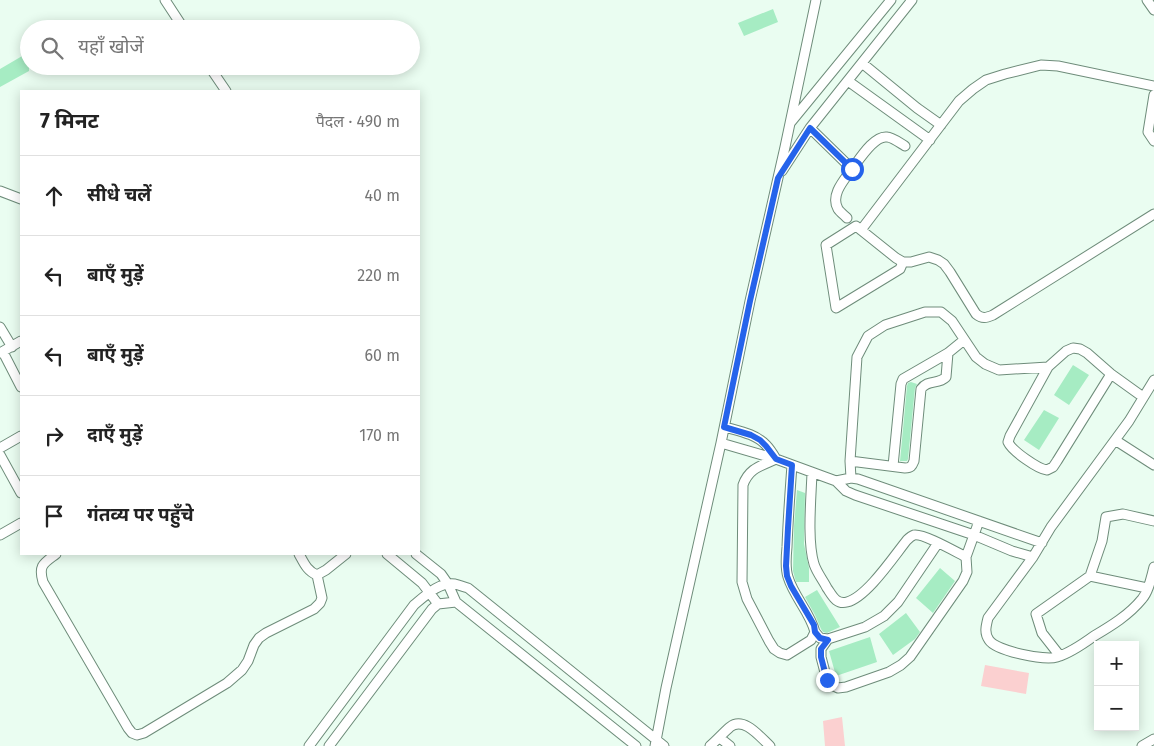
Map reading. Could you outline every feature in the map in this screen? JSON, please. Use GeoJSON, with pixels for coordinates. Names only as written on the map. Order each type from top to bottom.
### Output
{"type":"FeatureCollection","features":[{"type":"Feature","properties":{"kind":"street"},"geometry":{"type":"LineString","coordinates":[[165,0],[178,20]]}},
{"type":"Feature","properties":{"kind":"street"},"geometry":{"type":"LineString","coordinates":[[655,743],[816,0]]}},
{"type":"Feature","properties":{"kind":"street"},"geometry":{"type":"LineString","coordinates":[[790,124],[891,0]]}},
{"type":"Feature","properties":{"kind":"street"},"geometry":{"type":"LineString","coordinates":[[778,178],[810,128],[912,0]]}},
{"type":"Feature","properties":{"kind":"street"},"geometry":{"type":"LineString","coordinates":[[1147,0],[1154,10]]}},
{"type":"Feature","properties":{"kind":"street"},"geometry":{"type":"LineString","coordinates":[[862,63],[941,125]]}},
{"type":"Feature","properties":{"kind":"street"},"geometry":{"type":"LineString","coordinates":[[861,230],[960,101],[973,88],[986,80],[1041,65],[1058,66],[1154,86]]}},
{"type":"Feature","properties":{"kind":"street"},"geometry":{"type":"LineString","coordinates":[[215,75],[225,90]]}},
{"type":"Feature","properties":{"kind":"street"},"geometry":{"type":"LineString","coordinates":[[848,81],[930,140]]}},
{"type":"Feature","properties":{"kind":"street"},"geometry":{"type":"LineString","coordinates":[[1154,95],[1148,132],[1154,141]]}},
{"type":"Feature","properties":{"kind":"street"},"geometry":{"type":"LineString","coordinates":[[810,128],[852,169]]}},
{"type":"Feature","properties":{"kind":"street"},"geometry":{"type":"LineString","coordinates":[[847,218],[838,209],[835,201],[838,189],[873,141],[888,136],[905,146]]}},
{"type":"Feature","properties":{"kind":"street"},"geometry":{"type":"LineString","coordinates":[[0,191],[20,199]]}},
{"type":"Feature","properties":{"kind":"street"},"geometry":{"type":"LineString","coordinates":[[903,262],[900,269],[836,308],[826,246],[856,226],[903,262],[911,262],[929,257],[944,264],[976,314],[980,318],[987,318],[1154,214]]}},
{"type":"Feature","properties":{"kind":"street"},"geometry":{"type":"LineString","coordinates":[[851,478],[850,460],[857,357],[868,336],[885,325],[925,312],[940,312],[952,321],[976,357],[985,364],[1000,370],[1048,367]]}},
{"type":"Feature","properties":{"kind":"street"},"geometry":{"type":"LineString","coordinates":[[0,327],[12,347]]}},
{"type":"Feature","properties":{"kind":"street"},"geometry":{"type":"LineString","coordinates":[[893,466],[903,379],[948,353],[964,340]]}},
{"type":"Feature","properties":{"kind":"street"},"geometry":{"type":"LineString","coordinates":[[20,342],[1,353],[20,385]]}},
{"type":"Feature","properties":{"kind":"street"},"geometry":{"type":"LineString","coordinates":[[1111,374],[1053,467],[1048,470],[1041,469],[1012,449],[1008,442],[1010,436],[1048,367],[1072,348],[1080,349],[1086,353],[1143,397]]}},
{"type":"Feature","properties":{"kind":"street"},"geometry":{"type":"LineString","coordinates":[[850,460],[905,468],[912,466],[920,389],[927,383],[944,380],[946,377],[948,353]]}},
{"type":"Feature","properties":{"kind":"street"},"geometry":{"type":"LineString","coordinates":[[1154,380],[1129,421],[988,618],[985,629],[989,641],[999,648],[1040,658],[1056,658],[1078,647],[1132,610],[1144,598],[1154,567]]}},
{"type":"Feature","properties":{"kind":"street"},"geometry":{"type":"LineString","coordinates":[[724,427],[751,435],[760,440],[776,459]]}},
{"type":"Feature","properties":{"kind":"street"},"geometry":{"type":"LineString","coordinates":[[0,448],[20,437]]}},
{"type":"Feature","properties":{"kind":"street"},"geometry":{"type":"LineString","coordinates":[[1115,440],[1154,465]]}},
{"type":"Feature","properties":{"kind":"street"},"geometry":{"type":"LineString","coordinates":[[721,443],[776,459],[836,481],[846,491],[855,495],[1033,557]]}},
{"type":"Feature","properties":{"kind":"street"},"geometry":{"type":"LineString","coordinates":[[0,455],[20,491]]}},
{"type":"Feature","properties":{"kind":"street"},"geometry":{"type":"LineString","coordinates":[[776,459],[751,471],[745,477],[742,485],[742,582],[747,599],[774,649],[786,655],[811,640],[815,632]]}},
{"type":"Feature","properties":{"kind":"street"},"geometry":{"type":"LineString","coordinates":[[792,465],[787,576],[814,625],[815,632],[820,638],[828,640]]}},
{"type":"Feature","properties":{"kind":"street"},"geometry":{"type":"LineString","coordinates":[[812,473],[810,527],[814,564],[834,598],[839,602],[847,602],[862,594],[874,582],[907,540],[914,535],[938,543],[966,557]]}},
{"type":"Feature","properties":{"kind":"street"},"geometry":{"type":"LineString","coordinates":[[836,481],[851,478],[1042,543]]}},
{"type":"Feature","properties":{"kind":"street"},"geometry":{"type":"LineString","coordinates":[[1060,656],[1042,633],[1036,614],[1090,576],[1102,541],[1106,517],[1123,514],[1154,521]]}},
{"type":"Feature","properties":{"kind":"street"},"geometry":{"type":"LineString","coordinates":[[938,543],[898,602],[884,616],[865,627],[828,640],[821,649],[821,657],[827,680],[832,685],[838,688],[846,687],[889,672],[900,666],[910,657],[963,581],[967,572],[966,557],[979,520]]}},
{"type":"Feature","properties":{"kind":"street"},"geometry":{"type":"LineString","coordinates":[[0,535],[20,524]]}},
{"type":"Feature","properties":{"kind":"street"},"geometry":{"type":"LineString","coordinates":[[55,555],[45,562],[41,568],[43,582],[128,728],[137,735],[144,733],[227,683],[242,670],[259,638],[314,609],[322,598],[317,575]]}},
{"type":"Feature","properties":{"kind":"street"},"geometry":{"type":"LineString","coordinates":[[300,555],[311,572],[317,575]]}},
{"type":"Feature","properties":{"kind":"street"},"geometry":{"type":"LineString","coordinates":[[317,575],[345,555]]}},
{"type":"Feature","properties":{"kind":"street"},"geometry":{"type":"LineString","coordinates":[[388,555],[413,574],[430,592],[438,604]]}},
{"type":"Feature","properties":{"kind":"street"},"geometry":{"type":"LineString","coordinates":[[417,555],[441,574],[456,602],[636,746]]}},
{"type":"Feature","properties":{"kind":"street"},"geometry":{"type":"LineString","coordinates":[[1090,576],[1147,588]]}},
{"type":"Feature","properties":{"kind":"street"},"geometry":{"type":"LineString","coordinates":[[309,746],[414,605],[441,586],[456,584],[468,588],[655,743],[664,746]]}},
{"type":"Feature","properties":{"kind":"street"},"geometry":{"type":"LineString","coordinates":[[329,746],[432,609],[438,604],[456,602]]}},
{"type":"Feature","properties":{"kind":"street"},"geometry":{"type":"LineString","coordinates":[[710,746],[732,726],[739,723],[746,725],[770,746]]}},
{"type":"Feature","properties":{"kind":"street"},"geometry":{"type":"LineString","coordinates":[[720,738],[730,746]]}},
{"type":"Feature","properties":{"kind":"street"},"geometry":{"type":"LineString","coordinates":[[1142,746],[1154,738]]}},
{"type":"Feature","properties":{"kind":"shaded area"},"geometry":{"type":"Polygon","coordinates":[[[985,665],[1029,673],[1026,694],[981,686],[985,665]]]}},
{"type":"Feature","properties":{"kind":"shaded area"},"geometry":{"type":"Polygon","coordinates":[[[842,717],[845,746],[825,746],[823,721],[842,717]]]}},
{"type":"Feature","properties":{"kind":"building"},"geometry":{"type":"Polygon","coordinates":[[[773,9],[778,22],[744,36],[738,23],[773,9]]]}},
{"type":"Feature","properties":{"kind":"building"},"geometry":{"type":"Polygon","coordinates":[[[20,57],[20,75],[22,75],[0,87],[0,69],[20,57]]]}},
{"type":"Feature","properties":{"kind":"building"},"geometry":{"type":"Polygon","coordinates":[[[1073,365],[1089,375],[1069,405],[1054,395],[1073,365]]]}},
{"type":"Feature","properties":{"kind":"building"},"geometry":{"type":"Polygon","coordinates":[[[911,382],[917,384],[915,388],[908,459],[907,461],[900,461],[907,386],[911,382]]]}},
{"type":"Feature","properties":{"kind":"building"},"geometry":{"type":"Polygon","coordinates":[[[1044,410],[1059,418],[1039,450],[1024,440],[1044,410]]]}},
{"type":"Feature","properties":{"kind":"building"},"geometry":{"type":"Polygon","coordinates":[[[797,490],[805,493],[804,544],[809,568],[809,582],[796,582],[793,571],[797,490]]]}},
{"type":"Feature","properties":{"kind":"building"},"geometry":{"type":"Polygon","coordinates":[[[940,568],[955,581],[933,613],[916,598],[940,568]]]}},
{"type":"Feature","properties":{"kind":"building"},"geometry":{"type":"Polygon","coordinates":[[[817,590],[840,627],[827,633],[821,629],[805,597],[817,590]]]}},
{"type":"Feature","properties":{"kind":"building"},"geometry":{"type":"Polygon","coordinates":[[[906,613],[920,632],[915,639],[893,655],[879,634],[906,613]]]}},
{"type":"Feature","properties":{"kind":"building"},"geometry":{"type":"Polygon","coordinates":[[[870,637],[877,662],[836,676],[829,651],[870,637]]]}},
{"type":"Feature","properties":{"kind":"route"},"geometry":{"type":"LineString","coordinates":[[827,680],[821,657],[821,649],[828,640],[820,638],[815,632],[814,625],[787,576],[792,465],[776,459],[760,440],[751,435],[724,427],[778,178],[810,128],[852,169]]}}]}
